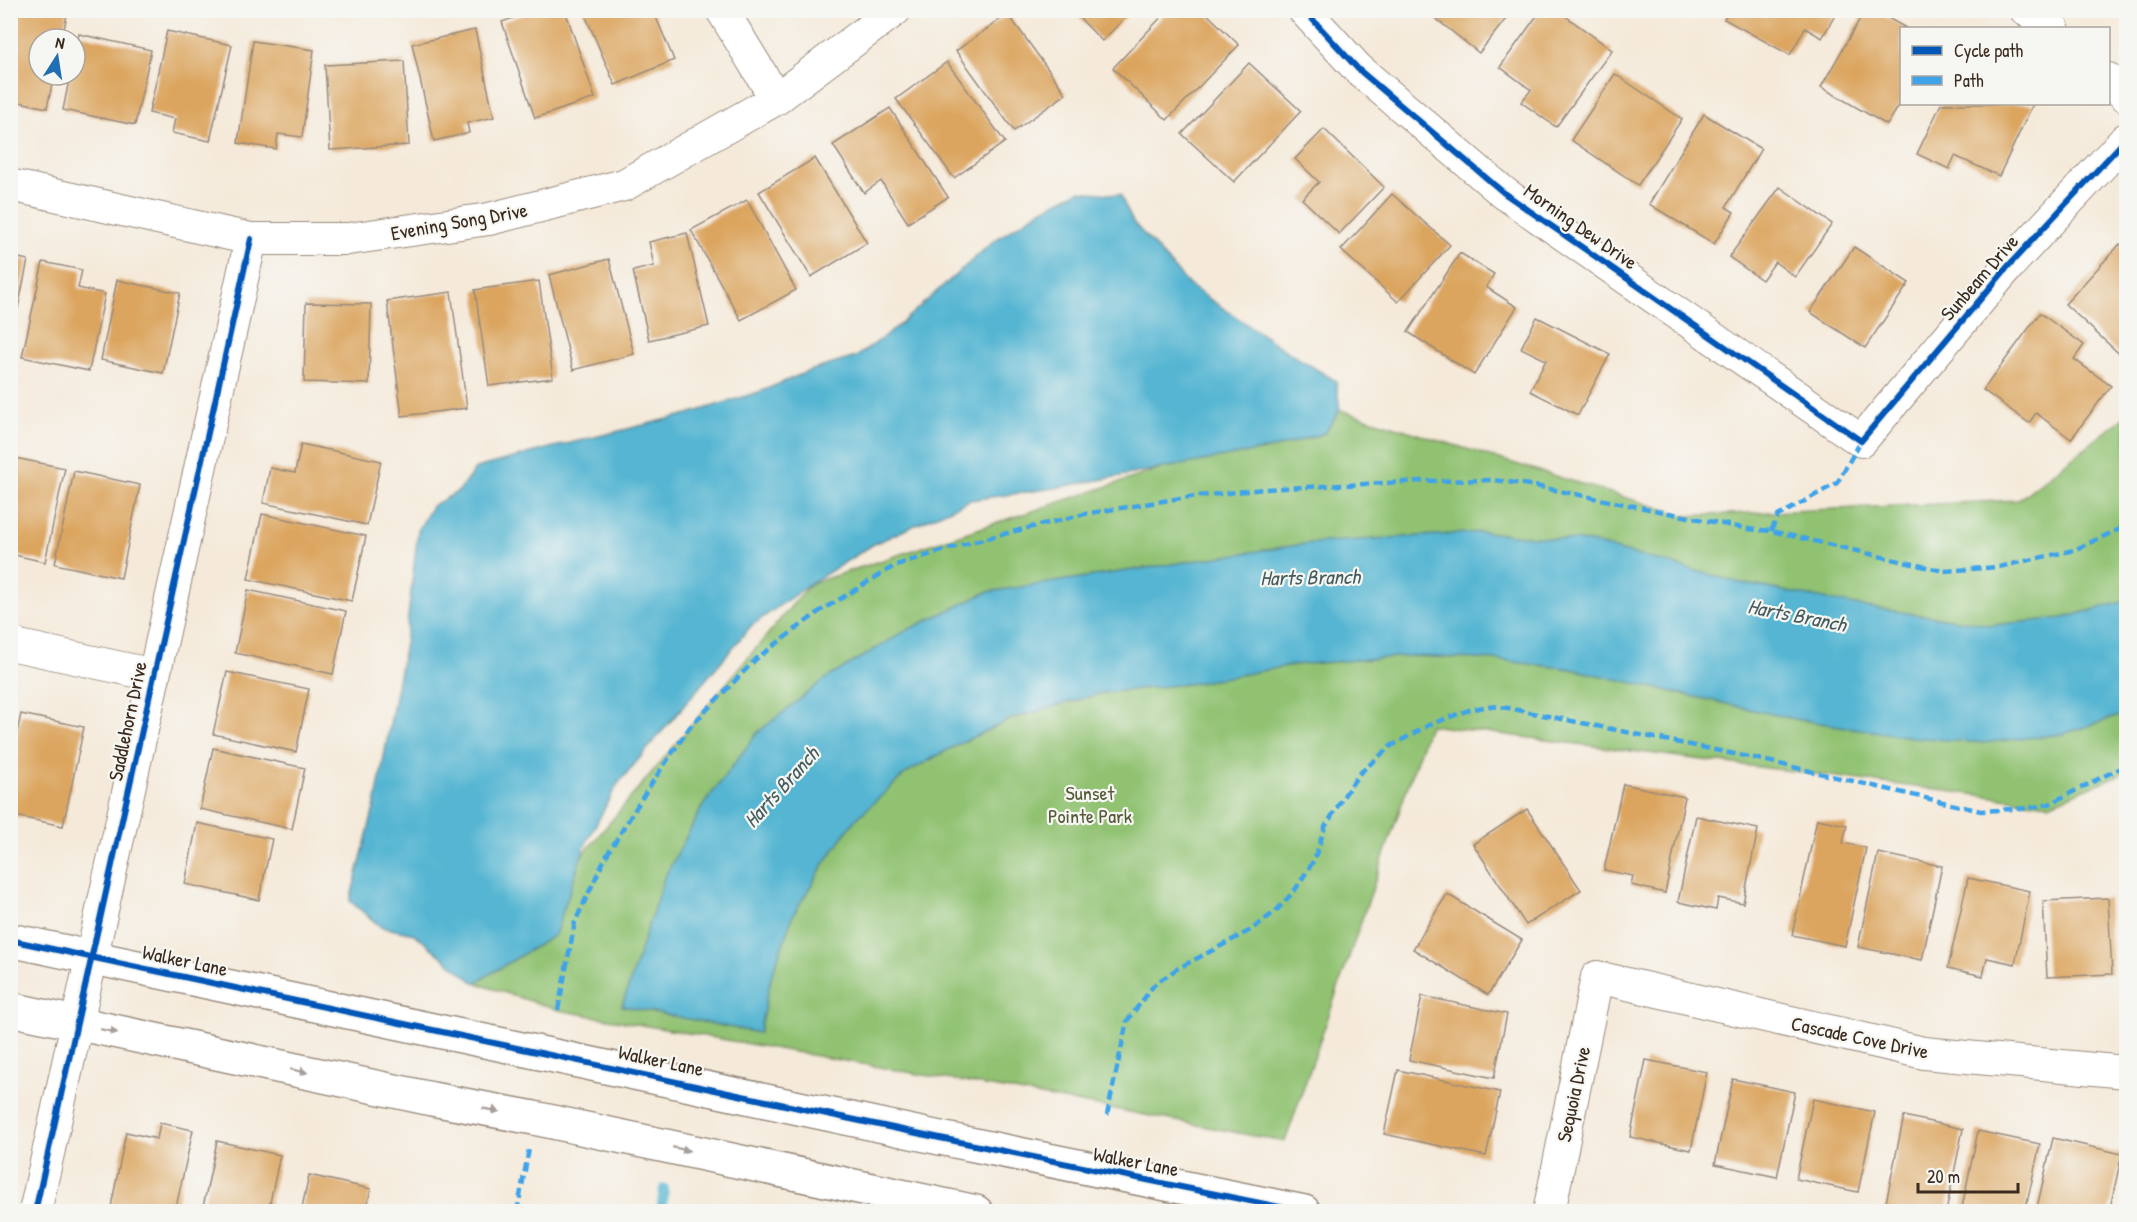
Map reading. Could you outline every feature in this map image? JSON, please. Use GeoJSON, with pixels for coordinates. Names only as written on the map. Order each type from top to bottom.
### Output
{"type":"FeatureCollection","features":[{"type":"Feature","properties":{"kind":"street"},"geometry":{"type":"LineString","coordinates":[[722,10],[776,99]]}},
{"type":"Feature","properties":{"kind":"street","name":"Evening Song Drive"},"geometry":{"type":"LineString","coordinates":[[10,185],[251,238],[348,239],[489,219],[624,184],[776,99],[895,10]]}},
{"type":"Feature","properties":{"kind":"street","name":"Morning Dew Drive"},"geometry":{"type":"LineString","coordinates":[[1304,10],[1358,69],[1504,193],[1861,441]]}},
{"type":"Feature","properties":{"kind":"street"},"geometry":{"type":"LineString","coordinates":[[2026,10],[2052,27]]}},
{"type":"Feature","properties":{"kind":"street"},"geometry":{"type":"LineString","coordinates":[[2110,80],[2127,96]]}},
{"type":"Feature","properties":{"kind":"street","name":"Sunbeam Drive"},"geometry":{"type":"LineString","coordinates":[[1861,441],[2010,264],[2127,139]]}},
{"type":"Feature","properties":{"kind":"street","name":"Saddlehorn Drive"},"geometry":{"type":"LineString","coordinates":[[35,1212],[251,238]]}},
{"type":"Feature","properties":{"kind":"street"},"geometry":{"type":"LineString","coordinates":[[10,644],[154,675]]}},
{"type":"Feature","properties":{"kind":"street","name":"Walker Lane"},"geometry":{"type":"LineString","coordinates":[[10,940],[928,1136],[1304,1212]]}},
{"type":"Feature","properties":{"kind":"street","name":"Cascade Cove Drive"},"geometry":{"type":"LineString","coordinates":[[1597,977],[1924,1053],[2127,1072]]}},
{"type":"Feature","properties":{"kind":"street","name":"Sequoia Drive"},"geometry":{"type":"LineString","coordinates":[[1549,1212],[1597,977]]}},
{"type":"Feature","properties":{"kind":"street"},"geometry":{"type":"LineString","coordinates":[[10,1009],[976,1212]]}},
{"type":"Feature","properties":{"kind":"green space","name":"Sunset Pointe Park"},"geometry":{"type":"Polygon","coordinates":[[[1340,410],[1686,516],[2018,500],[2126,416],[2126,772],[2049,804],[1429,725],[1285,1142],[1109,1108],[558,1010],[475,983],[810,584],[1340,410]]]}},
{"type":"Feature","properties":{"kind":"water"},"geometry":{"type":"Polygon","coordinates":[[[1079,191],[1120,195],[1133,222],[1189,285],[1288,352],[1336,381],[1340,410],[1325,433],[1279,447],[1055,488],[970,500],[874,544],[810,584],[751,626],[617,785],[585,845],[555,935],[475,983],[414,934],[381,927],[350,901],[376,800],[405,643],[418,531],[432,506],[459,491],[476,468],[688,414],[762,391],[809,371],[856,357],[891,332],[995,240],[1043,209],[1079,191]]]}},
{"type":"Feature","properties":{"kind":"water"},"geometry":{"type":"Polygon","coordinates":[[[1483,532],[1589,542],[1737,582],[1866,607],[1992,625],[2063,618],[2126,601],[2126,714],[2063,734],[1983,743],[1911,737],[1794,719],[1571,669],[1497,660],[1411,656],[1293,665],[1196,683],[1102,693],[1013,718],[955,746],[906,773],[854,821],[822,867],[792,917],[771,978],[759,1033],[622,1006],[664,878],[704,804],[757,733],[825,679],[907,630],[987,592],[1311,543],[1483,532]]]}},
{"type":"Feature","properties":{"kind":"building"},"geometry":{"type":"Polygon","coordinates":[[[10,10],[68,10],[64,27],[27,27],[27,87],[51,87],[47,108],[10,100],[10,10]]]}},
{"type":"Feature","properties":{"kind":"building"},"geometry":{"type":"Polygon","coordinates":[[[536,10],[565,10],[595,98],[535,118],[502,22],[536,10]]]}},
{"type":"Feature","properties":{"kind":"building"},"geometry":{"type":"Polygon","coordinates":[[[583,10],[653,10],[674,60],[615,85],[583,10]]]}},
{"type":"Feature","properties":{"kind":"building"},"geometry":{"type":"Polygon","coordinates":[[[1072,10],[1133,10],[1102,41],[1072,10]]]}},
{"type":"Feature","properties":{"kind":"building"},"geometry":{"type":"Polygon","coordinates":[[[1168,10],[1203,10],[1239,45],[1167,120],[1113,68],[1168,10]]]}},
{"type":"Feature","properties":{"kind":"building"},"geometry":{"type":"Polygon","coordinates":[[[1425,10],[1513,10],[1479,53],[1425,10]]]}},
{"type":"Feature","properties":{"kind":"building"},"geometry":{"type":"Polygon","coordinates":[[[1541,10],[1557,10],[1612,50],[1556,127],[1521,102],[1531,90],[1500,67],[1541,10]]]}},
{"type":"Feature","properties":{"kind":"building"},"geometry":{"type":"Polygon","coordinates":[[[1729,10],[1838,10],[1822,38],[1805,28],[1790,55],[1724,19],[1729,10]]]}},
{"type":"Feature","properties":{"kind":"building"},"geometry":{"type":"Polygon","coordinates":[[[1865,10],[1874,10],[1904,27],[1900,27],[1900,104],[1887,125],[1821,87],[1865,10]]]}},
{"type":"Feature","properties":{"kind":"building"},"geometry":{"type":"Polygon","coordinates":[[[1008,14],[1066,94],[1014,131],[956,51],[1008,14]]]}},
{"type":"Feature","properties":{"kind":"building"},"geometry":{"type":"Polygon","coordinates":[[[475,30],[494,117],[467,123],[469,133],[434,141],[412,44],[475,30]]]}},
{"type":"Feature","properties":{"kind":"building"},"geometry":{"type":"Polygon","coordinates":[[[167,31],[232,45],[210,141],[172,133],[175,119],[149,113],[167,31]]]}},
{"type":"Feature","properties":{"kind":"building"},"geometry":{"type":"Polygon","coordinates":[[[87,36],[151,50],[135,125],[63,110],[68,87],[87,87],[87,36]]]}},
{"type":"Feature","properties":{"kind":"building"},"geometry":{"type":"Polygon","coordinates":[[[253,41],[314,50],[302,137],[278,134],[276,149],[238,143],[253,41]]]}},
{"type":"Feature","properties":{"kind":"building"},"geometry":{"type":"Polygon","coordinates":[[[404,61],[409,145],[330,150],[325,65],[404,61]]]}},
{"type":"Feature","properties":{"kind":"building"},"geometry":{"type":"Polygon","coordinates":[[[947,62],[1005,142],[954,178],[896,99],[947,62]]]}},
{"type":"Feature","properties":{"kind":"building"},"geometry":{"type":"Polygon","coordinates":[[[1249,63],[1301,111],[1234,182],[1182,134],[1249,63]]]}},
{"type":"Feature","properties":{"kind":"building"},"geometry":{"type":"Polygon","coordinates":[[[1615,74],[1682,119],[1638,185],[1571,140],[1615,74]]]}},
{"type":"Feature","properties":{"kind":"building"},"geometry":{"type":"Polygon","coordinates":[[[1941,105],[2033,105],[1999,176],[1955,156],[1949,169],[1917,154],[1941,105]]]}},
{"type":"Feature","properties":{"kind":"building"},"geometry":{"type":"Polygon","coordinates":[[[890,108],[948,197],[908,223],[881,181],[864,193],[833,145],[890,108]]]}},
{"type":"Feature","properties":{"kind":"building"},"geometry":{"type":"Polygon","coordinates":[[[1704,114],[1761,149],[1726,207],[1734,212],[1714,244],[1649,204],[1704,114]]]}},
{"type":"Feature","properties":{"kind":"building"},"geometry":{"type":"Polygon","coordinates":[[[1324,129],[1384,187],[1339,234],[1302,199],[1319,182],[1295,159],[1324,129]]]}},
{"type":"Feature","properties":{"kind":"building"},"geometry":{"type":"Polygon","coordinates":[[[815,158],[867,243],[811,277],[759,192],[815,158]]]}},
{"type":"Feature","properties":{"kind":"building"},"geometry":{"type":"Polygon","coordinates":[[[1780,187],[1832,224],[1795,277],[1775,262],[1762,280],[1729,257],[1780,187]]]}},
{"type":"Feature","properties":{"kind":"building"},"geometry":{"type":"Polygon","coordinates":[[[1392,194],[1450,245],[1398,302],[1341,250],[1392,194]]]}},
{"type":"Feature","properties":{"kind":"building"},"geometry":{"type":"Polygon","coordinates":[[[747,200],[796,290],[741,320],[691,230],[747,200]]]}},
{"type":"Feature","properties":{"kind":"building"},"geometry":{"type":"Polygon","coordinates":[[[687,233],[709,326],[649,340],[633,271],[654,266],[649,242],[687,233]]]}},
{"type":"Feature","properties":{"kind":"building"},"geometry":{"type":"Polygon","coordinates":[[[2120,244],[2126,251],[2126,360],[2065,304],[2120,244]]]}},
{"type":"Feature","properties":{"kind":"building"},"geometry":{"type":"Polygon","coordinates":[[[1854,247],[1909,283],[1865,348],[1810,312],[1854,247]]]}},
{"type":"Feature","properties":{"kind":"building"},"geometry":{"type":"Polygon","coordinates":[[[1460,253],[1494,274],[1486,287],[1517,307],[1474,375],[1408,332],[1460,253]]]}},
{"type":"Feature","properties":{"kind":"building"},"geometry":{"type":"Polygon","coordinates":[[[10,256],[28,260],[12,337],[10,337],[10,256]]]}},
{"type":"Feature","properties":{"kind":"building"},"geometry":{"type":"Polygon","coordinates":[[[609,259],[634,354],[573,370],[549,275],[609,259]]]}},
{"type":"Feature","properties":{"kind":"building"},"geometry":{"type":"Polygon","coordinates":[[[43,262],[82,270],[78,288],[105,294],[89,371],[22,357],[43,262]]]}},
{"type":"Feature","properties":{"kind":"building"},"geometry":{"type":"Polygon","coordinates":[[[117,280],[180,293],[163,373],[101,360],[117,280]]]}},
{"type":"Feature","properties":{"kind":"building"},"geometry":{"type":"Polygon","coordinates":[[[539,281],[553,378],[489,386],[475,290],[539,281]]]}},
{"type":"Feature","properties":{"kind":"building"},"geometry":{"type":"Polygon","coordinates":[[[451,292],[467,408],[402,416],[387,301],[451,292]]]}},
{"type":"Feature","properties":{"kind":"building"},"geometry":{"type":"Polygon","coordinates":[[[306,303],[371,304],[369,384],[304,382],[306,303]]]}},
{"type":"Feature","properties":{"kind":"building"},"geometry":{"type":"Polygon","coordinates":[[[2040,313],[2084,345],[2074,359],[2111,386],[2071,439],[2036,413],[2029,423],[1983,390],[2040,313]]]}},
{"type":"Feature","properties":{"kind":"building"},"geometry":{"type":"Polygon","coordinates":[[[1537,317],[1610,354],[1578,415],[1530,391],[1546,360],[1521,348],[1537,317]]]}},
{"type":"Feature","properties":{"kind":"building"},"geometry":{"type":"Polygon","coordinates":[[[301,444],[381,461],[367,525],[263,503],[270,468],[295,473],[301,444]]]}},
{"type":"Feature","properties":{"kind":"building"},"geometry":{"type":"Polygon","coordinates":[[[10,457],[65,468],[45,562],[10,554],[10,457]]]}},
{"type":"Feature","properties":{"kind":"building"},"geometry":{"type":"Polygon","coordinates":[[[74,471],[140,485],[121,578],[55,564],[74,471]]]}},
{"type":"Feature","properties":{"kind":"building"},"geometry":{"type":"Polygon","coordinates":[[[262,514],[366,536],[352,601],[248,579],[262,514]]]}},
{"type":"Feature","properties":{"kind":"building"},"geometry":{"type":"Polygon","coordinates":[[[248,590],[346,611],[333,674],[235,653],[248,590]]]}},
{"type":"Feature","properties":{"kind":"building"},"geometry":{"type":"Polygon","coordinates":[[[227,672],[309,689],[296,752],[213,734],[227,672]]]}},
{"type":"Feature","properties":{"kind":"building"},"geometry":{"type":"Polygon","coordinates":[[[21,714],[84,727],[63,826],[10,815],[10,765],[21,714]]]}},
{"type":"Feature","properties":{"kind":"building"},"geometry":{"type":"Polygon","coordinates":[[[213,748],[305,768],[292,829],[200,809],[213,748]]]}},
{"type":"Feature","properties":{"kind":"building"},"geometry":{"type":"Polygon","coordinates":[[[1623,784],[1685,797],[1665,893],[1631,885],[1633,876],[1604,870],[1623,784]]]}},
{"type":"Feature","properties":{"kind":"building"},"geometry":{"type":"Polygon","coordinates":[[[1527,809],[1581,890],[1526,925],[1473,844],[1527,809]]]}},
{"type":"Feature","properties":{"kind":"building"},"geometry":{"type":"Polygon","coordinates":[[[1696,816],[1758,829],[1743,903],[1718,898],[1716,910],[1678,902],[1696,816]]]}},
{"type":"Feature","properties":{"kind":"building"},"geometry":{"type":"Polygon","coordinates":[[[1817,819],[1847,825],[1843,843],[1866,848],[1845,946],[1792,935],[1817,819]]]}},
{"type":"Feature","properties":{"kind":"building"},"geometry":{"type":"Polygon","coordinates":[[[197,823],[272,839],[259,900],[185,884],[197,823]]]}},
{"type":"Feature","properties":{"kind":"building"},"geometry":{"type":"Polygon","coordinates":[[[1878,853],[1942,866],[1922,960],[1858,947],[1878,853]]]}},
{"type":"Feature","properties":{"kind":"building"},"geometry":{"type":"Polygon","coordinates":[[[1968,878],[2030,891],[2015,964],[1987,958],[1983,976],[1948,968],[1968,878]]]}},
{"type":"Feature","properties":{"kind":"building"},"geometry":{"type":"Polygon","coordinates":[[[1447,894],[1522,940],[1488,995],[1413,949],[1447,894]]]}},
{"type":"Feature","properties":{"kind":"building"},"geometry":{"type":"Polygon","coordinates":[[[2108,898],[2112,974],[2047,977],[2043,901],[2108,898]]]}},
{"type":"Feature","properties":{"kind":"building"},"geometry":{"type":"Polygon","coordinates":[[[1422,996],[1507,1014],[1494,1078],[1409,1060],[1422,996]]]}},
{"type":"Feature","properties":{"kind":"building"},"geometry":{"type":"Polygon","coordinates":[[[1646,1060],[1707,1072],[1691,1150],[1630,1137],[1646,1060]]]}},
{"type":"Feature","properties":{"kind":"building"},"geometry":{"type":"Polygon","coordinates":[[[1398,1070],[1500,1092],[1486,1156],[1384,1134],[1398,1070]]]}},
{"type":"Feature","properties":{"kind":"building"},"geometry":{"type":"Polygon","coordinates":[[[1733,1079],[1795,1092],[1777,1177],[1715,1164],[1733,1079]]]}},
{"type":"Feature","properties":{"kind":"building"},"geometry":{"type":"Polygon","coordinates":[[[1813,1099],[1875,1112],[1858,1192],[1796,1179],[1813,1099]]]}},
{"type":"Feature","properties":{"kind":"building"},"geometry":{"type":"Polygon","coordinates":[[[1904,1116],[1963,1129],[1946,1212],[1884,1212],[1904,1116]]]}},
{"type":"Feature","properties":{"kind":"building"},"geometry":{"type":"Polygon","coordinates":[[[160,1123],[193,1130],[175,1212],[110,1212],[126,1132],[157,1139],[160,1123]]]}},
{"type":"Feature","properties":{"kind":"building"},"geometry":{"type":"Polygon","coordinates":[[[1978,1131],[2040,1144],[2025,1212],[1961,1212],[1978,1131]]]}},
{"type":"Feature","properties":{"kind":"building"},"geometry":{"type":"Polygon","coordinates":[[[2053,1138],[2122,1154],[2109,1212],[2036,1212],[2053,1138]]]}},
{"type":"Feature","properties":{"kind":"building"},"geometry":{"type":"Polygon","coordinates":[[[217,1141],[280,1155],[268,1212],[202,1212],[217,1141]]]}},
{"type":"Feature","properties":{"kind":"building"},"geometry":{"type":"Polygon","coordinates":[[[309,1175],[371,1189],[366,1212],[301,1212],[309,1175]]]}},
{"type":"Feature","properties":{"kind":"waterway","name":"Harts Branch"},"geometry":{"type":"LineString","coordinates":[[661,1212],[664,1189]]}},
{"type":"Feature","properties":{"kind":"marked path"},"geometry":{"type":"LineString","coordinates":[[1771,531],[1778,516],[1837,483],[1861,441]]}},
{"type":"Feature","properties":{"kind":"marked path"},"geometry":{"type":"LineString","coordinates":[[558,1010],[575,922],[605,858],[690,727],[756,659],[820,611],[896,565],[975,541],[1085,514],[1181,498],[1264,489],[1425,481],[1494,480],[1530,485],[1748,529],[1771,531],[1943,571],[1999,567],[2074,550],[2126,526]]}},
{"type":"Feature","properties":{"kind":"marked path"},"geometry":{"type":"LineString","coordinates":[[1107,1115],[1127,1021],[1154,985],[1175,970],[1251,930],[1276,911],[1295,890],[1314,860],[1325,827],[1360,773],[1391,746],[1429,725],[1469,710],[1489,706],[1508,708],[1754,758],[1981,811],[2029,808],[2049,804],[2126,765]]}},
{"type":"Feature","properties":{"kind":"marked path"},"geometry":{"type":"LineString","coordinates":[[517,1212],[529,1149]]}},
{"type":"Feature","properties":{"kind":"cycle path"},"geometry":{"type":"LineString","coordinates":[[1304,10],[1358,69],[1504,193],[1861,441],[2010,264],[2126,139]]}},
{"type":"Feature","properties":{"kind":"cycle path"},"geometry":{"type":"LineString","coordinates":[[35,1212],[251,239]]}},
{"type":"Feature","properties":{"kind":"cycle path"},"geometry":{"type":"LineString","coordinates":[[10,940],[940,1138],[1304,1212]]}}]}
